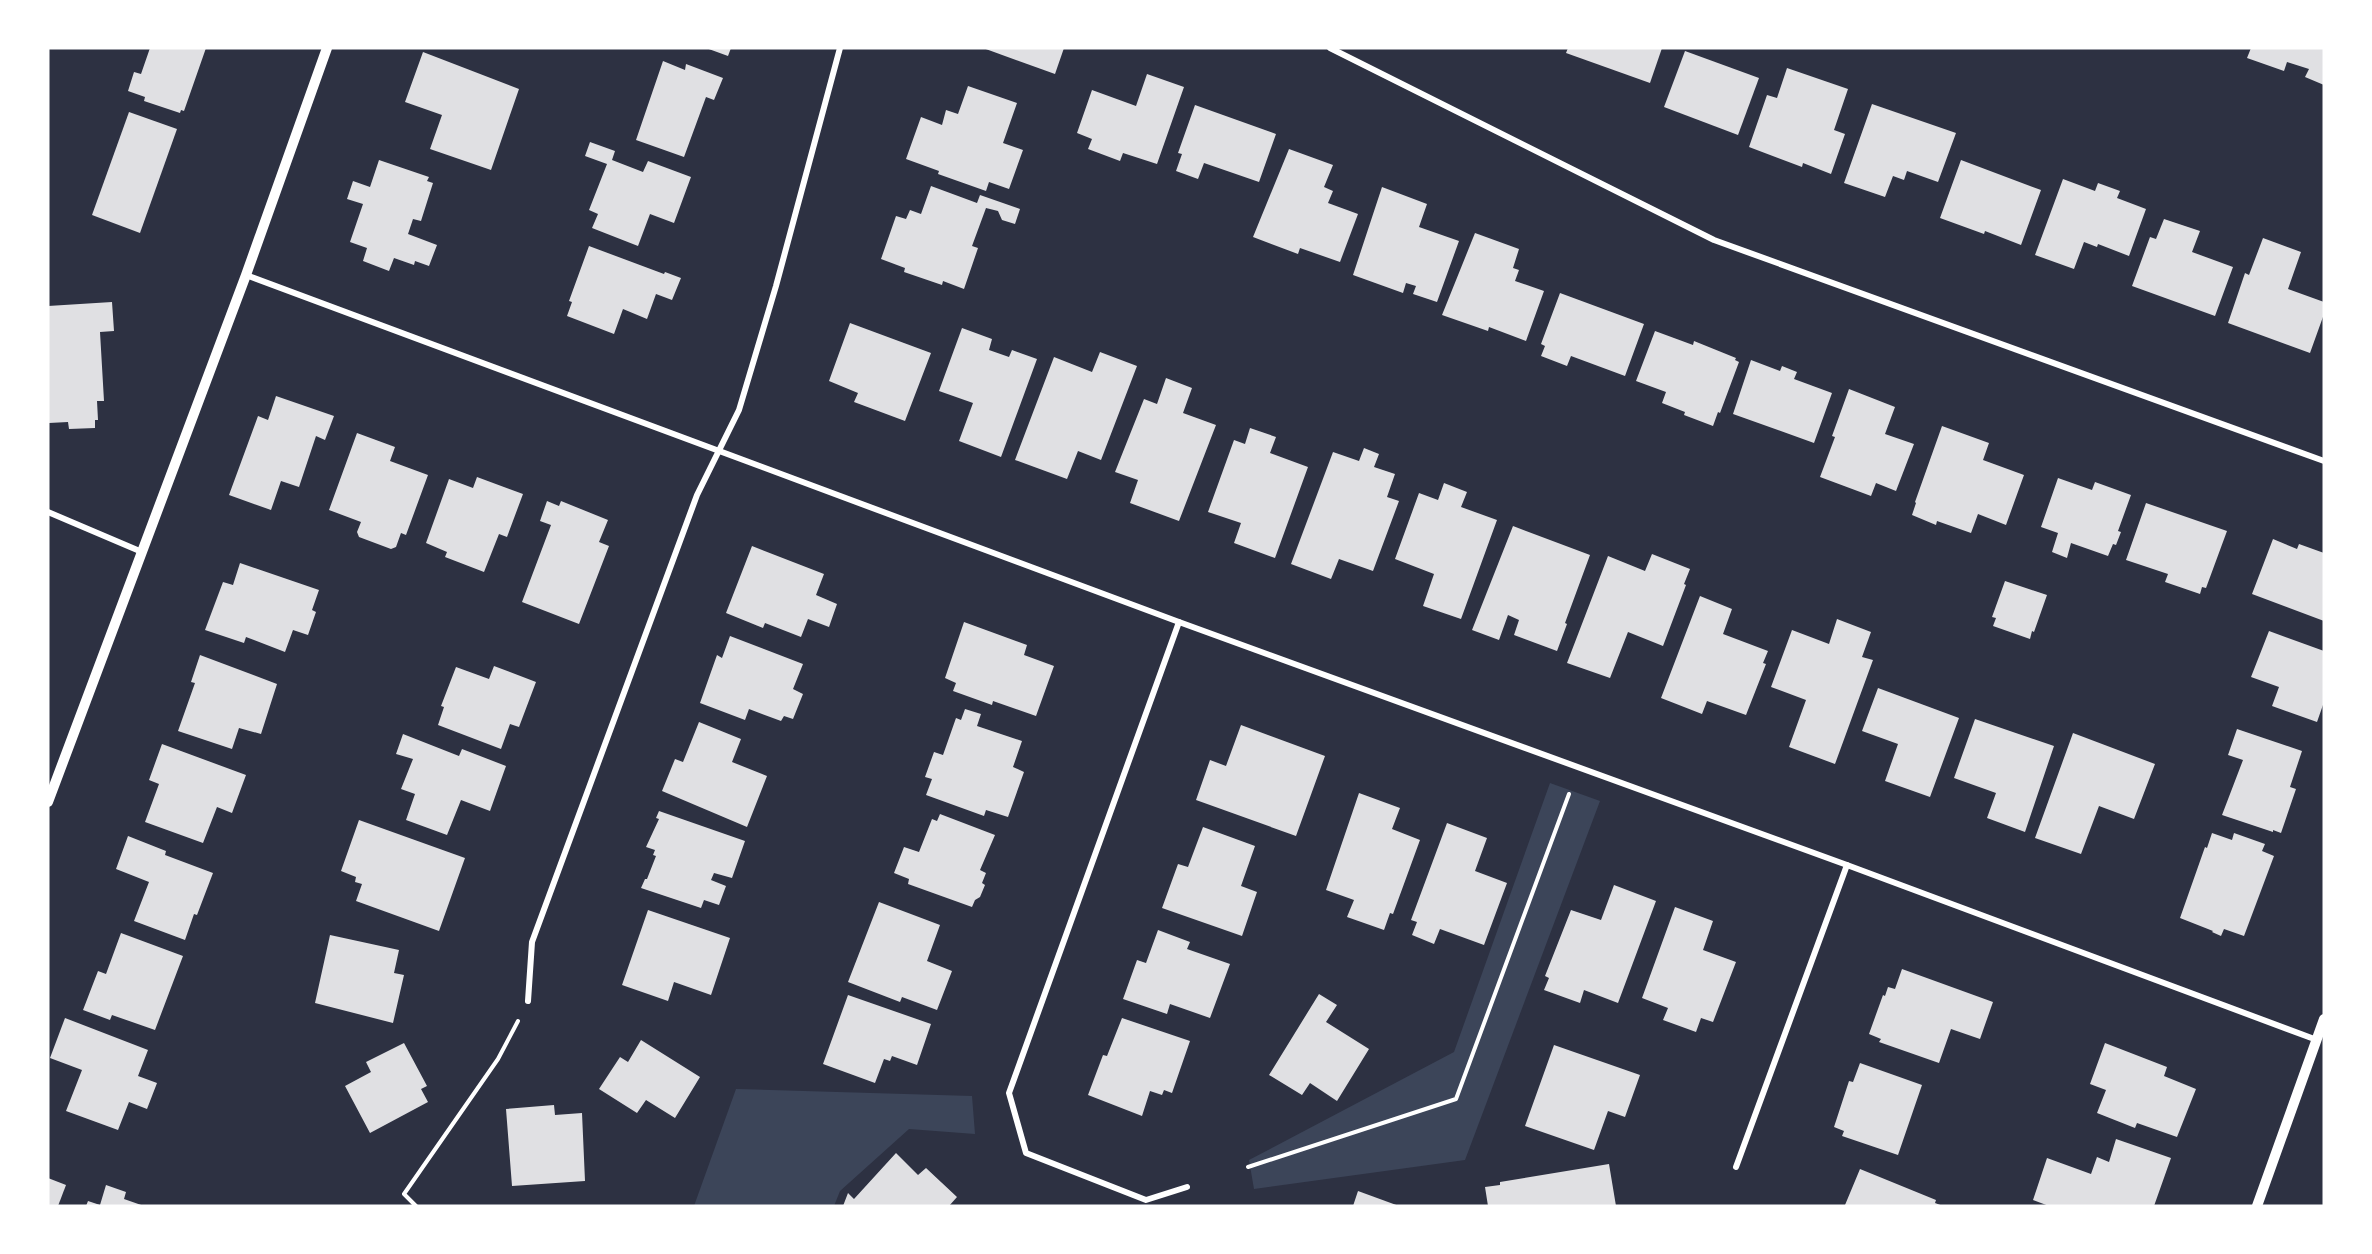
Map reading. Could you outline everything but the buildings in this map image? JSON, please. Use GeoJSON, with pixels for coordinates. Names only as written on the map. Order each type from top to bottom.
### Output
{"type":"FeatureCollection","features":[{"type":"Feature","properties":{"kind":"street"},"geometry":{"type":"LineString","coordinates":[[48,802],[246,275],[327,48]]}},
{"type":"Feature","properties":{"kind":"street"},"geometry":{"type":"LineString","coordinates":[[528,1001],[532,942],[697,495],[739,410],[776,286],[840,48]]}},
{"type":"Feature","properties":{"kind":"street"},"geometry":{"type":"LineString","coordinates":[[1330,48],[1714,240],[2324,461]]}},
{"type":"Feature","properties":{"kind":"street"},"geometry":{"type":"LineString","coordinates":[[246,275],[1179,622],[1847,865],[2316,1040]]}},
{"type":"Feature","properties":{"kind":"street"},"geometry":{"type":"LineString","coordinates":[[48,512],[142,552]]}},
{"type":"Feature","properties":{"kind":"street"},"geometry":{"type":"LineString","coordinates":[[1179,622],[1009,1093],[1026,1153],[1146,1200],[1186,1187]]}},
{"type":"Feature","properties":{"kind":"street"},"geometry":{"type":"LineString","coordinates":[[1736,1167],[1847,865]]}},
{"type":"Feature","properties":{"kind":"street"},"geometry":{"type":"LineString","coordinates":[[2257,1206],[2324,1019]]}},
{"type":"Feature","properties":{"kind":"path"},"geometry":{"type":"LineString","coordinates":[[1248,1167],[1456,1099],[1569,794]]}},
{"type":"Feature","properties":{"kind":"path"},"geometry":{"type":"LineString","coordinates":[[416,1206],[404,1194],[498,1059],[528,1001]]}},
{"type":"Feature","properties":{"kind":"shaded area"},"geometry":{"type":"Polygon","coordinates":[[[1550,783],[1600,801],[1465,1160],[1254,1189],[1249,1160],[1454,1052],[1550,783]]]}},
{"type":"Feature","properties":{"kind":"shaded area"},"geometry":{"type":"Polygon","coordinates":[[[736,1089],[972,1096],[975,1134],[909,1129],[840,1191],[834,1206],[694,1206],[736,1089]]]}}]}
